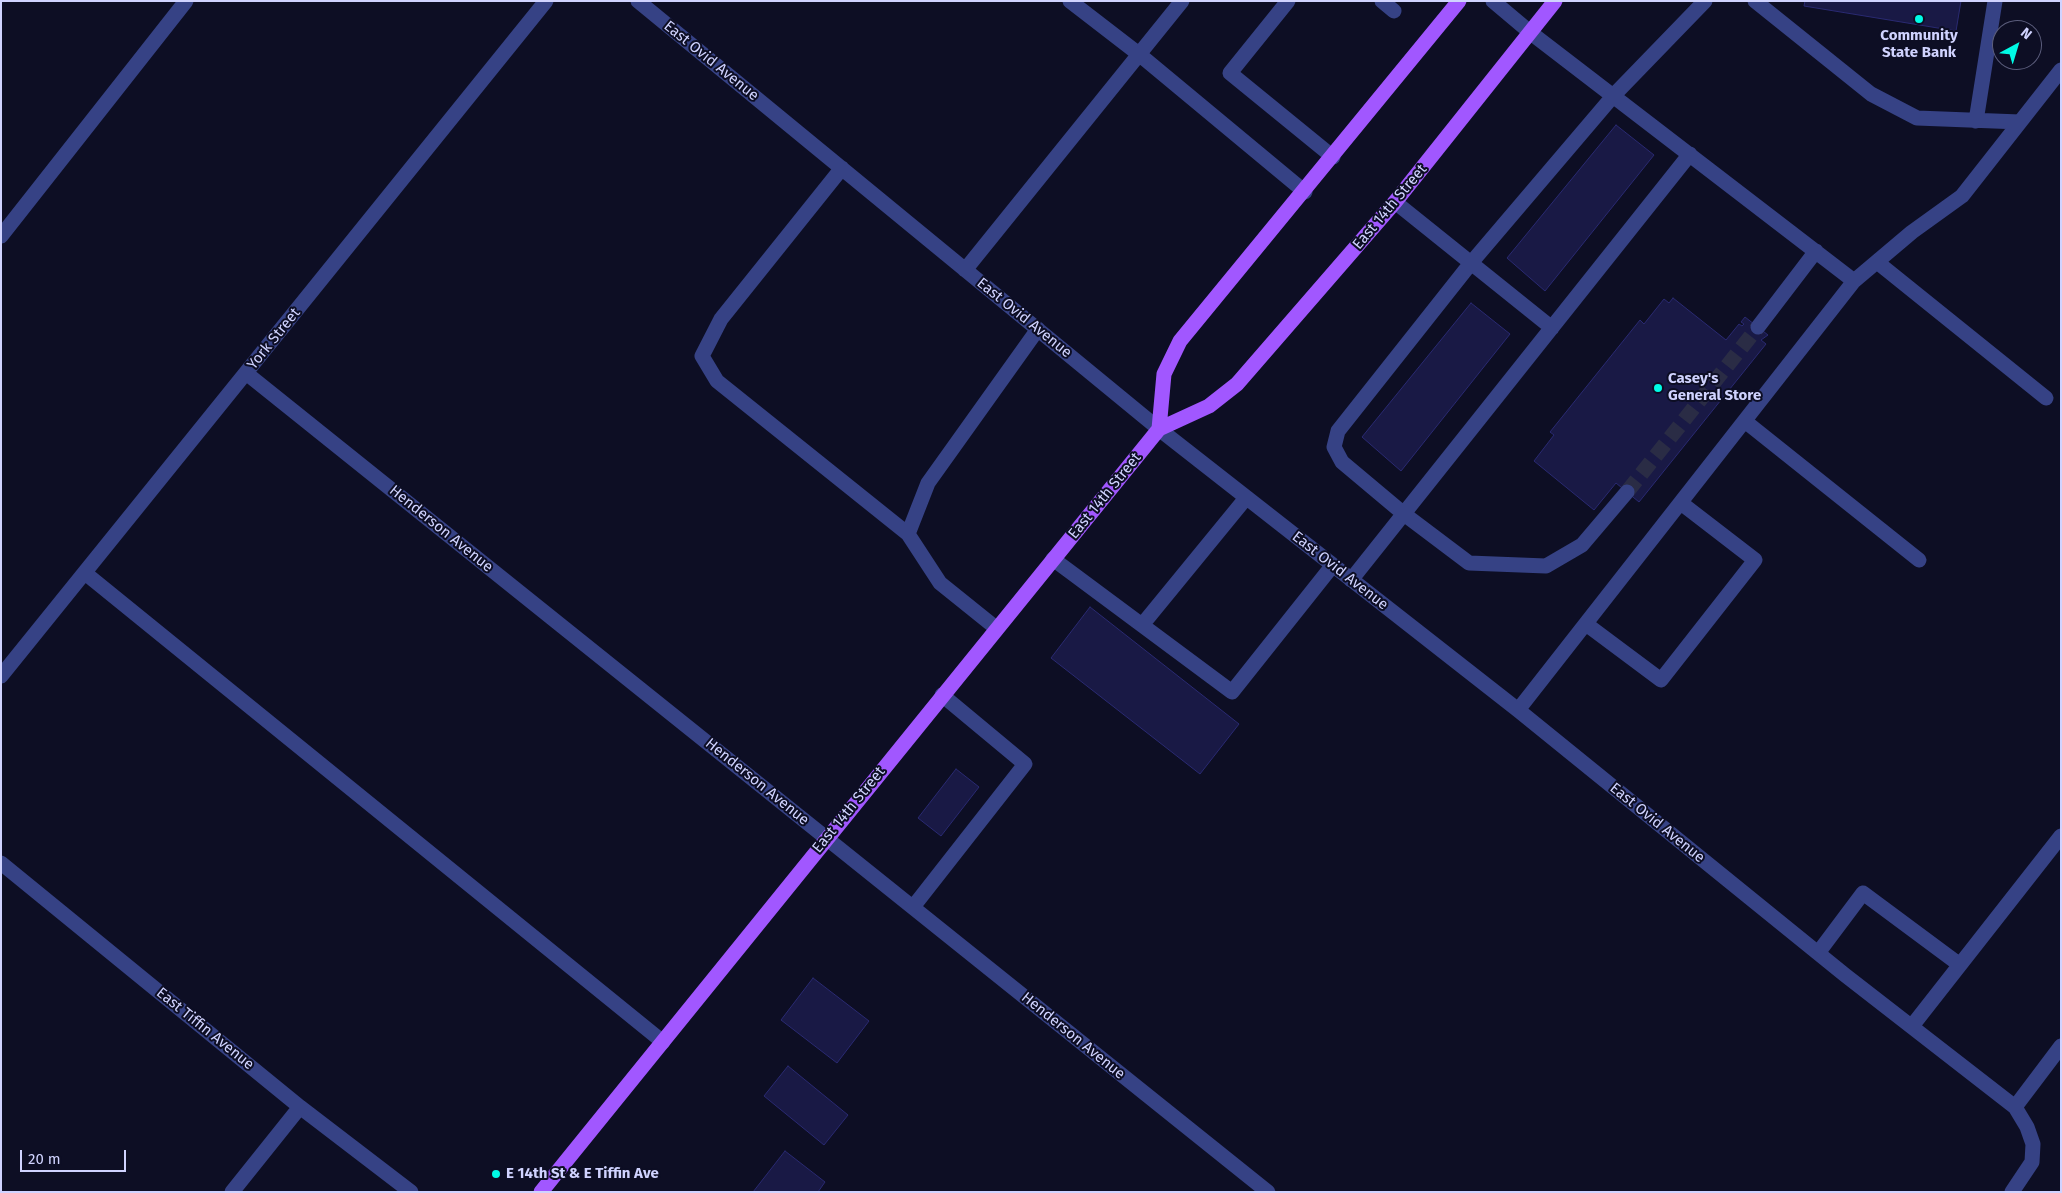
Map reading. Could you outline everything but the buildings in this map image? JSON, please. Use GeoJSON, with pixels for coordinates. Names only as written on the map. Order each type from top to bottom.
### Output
{"type":"FeatureCollection","features":[{"type":"Feature","properties":{"kind":"main road"},"geometry":{"type":"LineString","coordinates":[[1159,429],[1164,374],[1180,341],[1305,192],[1459,1]]}},
{"type":"Feature","properties":{"kind":"main road","name":"East 14th Street"},"geometry":{"type":"LineString","coordinates":[[541,1192],[1159,429],[1209,406],[1237,384],[1395,202],[1555,1]]}},
{"type":"Feature","properties":{"kind":"street"},"geometry":{"type":"LineString","coordinates":[[1,236],[186,1]]}},
{"type":"Feature","properties":{"kind":"street","name":"York Street"},"geometry":{"type":"LineString","coordinates":[[1,676],[546,1]]}},
{"type":"Feature","properties":{"kind":"street","name":"East Ovid Avenue"},"geometry":{"type":"LineString","coordinates":[[638,1],[1159,429],[1518,710],[1818,952],[2015,1107],[2027,1127],[2033,1144],[2032,1162],[2012,1192]]}},
{"type":"Feature","properties":{"kind":"street"},"geometry":{"type":"LineString","coordinates":[[1070,1],[1140,55],[1305,192]]}},
{"type":"Feature","properties":{"kind":"street"},"geometry":{"type":"LineString","coordinates":[[965,270],[1182,1]]}},
{"type":"Feature","properties":{"kind":"street"},"geometry":{"type":"LineString","coordinates":[[1288,1],[1230,73],[1333,157]]}},
{"type":"Feature","properties":{"kind":"street"},"geometry":{"type":"LineString","coordinates":[[1382,1],[1394,11]]}},
{"type":"Feature","properties":{"kind":"street"},"geometry":{"type":"LineString","coordinates":[[1493,1],[1531,33],[1854,281]]}},
{"type":"Feature","properties":{"kind":"street"},"geometry":{"type":"LineString","coordinates":[[1627,492],[1582,545],[1546,566],[1469,563],[1404,514],[1342,462],[1334,447],[1338,431],[1471,263],[1614,95],[1705,1]]}},
{"type":"Feature","properties":{"kind":"street"},"geometry":{"type":"LineString","coordinates":[[1755,1],[1871,94],[1917,118],[2020,122]]}},
{"type":"Feature","properties":{"kind":"street"},"geometry":{"type":"LineString","coordinates":[[1976,121],[1995,1]]}},
{"type":"Feature","properties":{"kind":"street"},"geometry":{"type":"LineString","coordinates":[[1518,710],[1746,422],[1854,281],[1912,232],[1962,196],[2061,70]]}},
{"type":"Feature","properties":{"kind":"street"},"geometry":{"type":"LineString","coordinates":[[1351,580],[1690,154]]}},
{"type":"Feature","properties":{"kind":"street"},"geometry":{"type":"LineString","coordinates":[[842,168],[721,319],[702,356],[717,381],[908,534],[940,583],[996,628]]}},
{"type":"Feature","properties":{"kind":"street"},"geometry":{"type":"LineString","coordinates":[[1395,202],[1552,328]]}},
{"type":"Feature","properties":{"kind":"street"},"geometry":{"type":"LineString","coordinates":[[1758,327],[1816,252]]}},
{"type":"Feature","properties":{"kind":"street"},"geometry":{"type":"LineString","coordinates":[[1877,262],[2046,398]]}},
{"type":"Feature","properties":{"kind":"street"},"geometry":{"type":"LineString","coordinates":[[908,534],[928,483],[1038,329]]}},
{"type":"Feature","properties":{"kind":"street","name":"Henderson Avenue"},"geometry":{"type":"LineString","coordinates":[[246,373],[1268,1192]]}},
{"type":"Feature","properties":{"kind":"street"},"geometry":{"type":"LineString","coordinates":[[1746,422],[1919,560]]}},
{"type":"Feature","properties":{"kind":"street"},"geometry":{"type":"LineString","coordinates":[[1142,625],[1246,498]]}},
{"type":"Feature","properties":{"kind":"street"},"geometry":{"type":"LineString","coordinates":[[1586,624],[1660,680],[1755,560],[1681,503]]}},
{"type":"Feature","properties":{"kind":"street"},"geometry":{"type":"LineString","coordinates":[[1053,559],[1232,692],[1333,565]]}},
{"type":"Feature","properties":{"kind":"street"},"geometry":{"type":"LineString","coordinates":[[85,573],[663,1042]]}},
{"type":"Feature","properties":{"kind":"street"},"geometry":{"type":"LineString","coordinates":[[913,907],[1025,764],[942,695]]}},
{"type":"Feature","properties":{"kind":"street"},"geometry":{"type":"LineString","coordinates":[[1912,1026],[1960,965],[2056,854],[2061,836]]}},
{"type":"Feature","properties":{"kind":"street","name":"East Tiffin Avenue"},"geometry":{"type":"LineString","coordinates":[[1,864],[300,1107],[411,1192]]}},
{"type":"Feature","properties":{"kind":"street"},"geometry":{"type":"LineString","coordinates":[[1818,952],[1863,893],[1960,965]]}},
{"type":"Feature","properties":{"kind":"street"},"geometry":{"type":"LineString","coordinates":[[2015,1107],[2061,1046]]}},
{"type":"Feature","properties":{"kind":"street"},"geometry":{"type":"LineString","coordinates":[[232,1192],[300,1107]]}},
{"type":"Feature","properties":{"kind":"tunnel"},"geometry":{"type":"LineString","coordinates":[[1627,492],[1758,327]]}},
{"type":"Feature","properties":{"kind":"place","name":"Community State Bank"},"geometry":{"type":"Point","coordinates":[1919,19]}},
{"type":"Feature","properties":{"kind":"place","name":"Casey's General Store"},"geometry":{"type":"Point","coordinates":[1658,388]}},
{"type":"Feature","properties":{"kind":"place","name":"E 14th St & E Tiffin Ave"},"geometry":{"type":"Point","coordinates":[496,1174]}}]}
